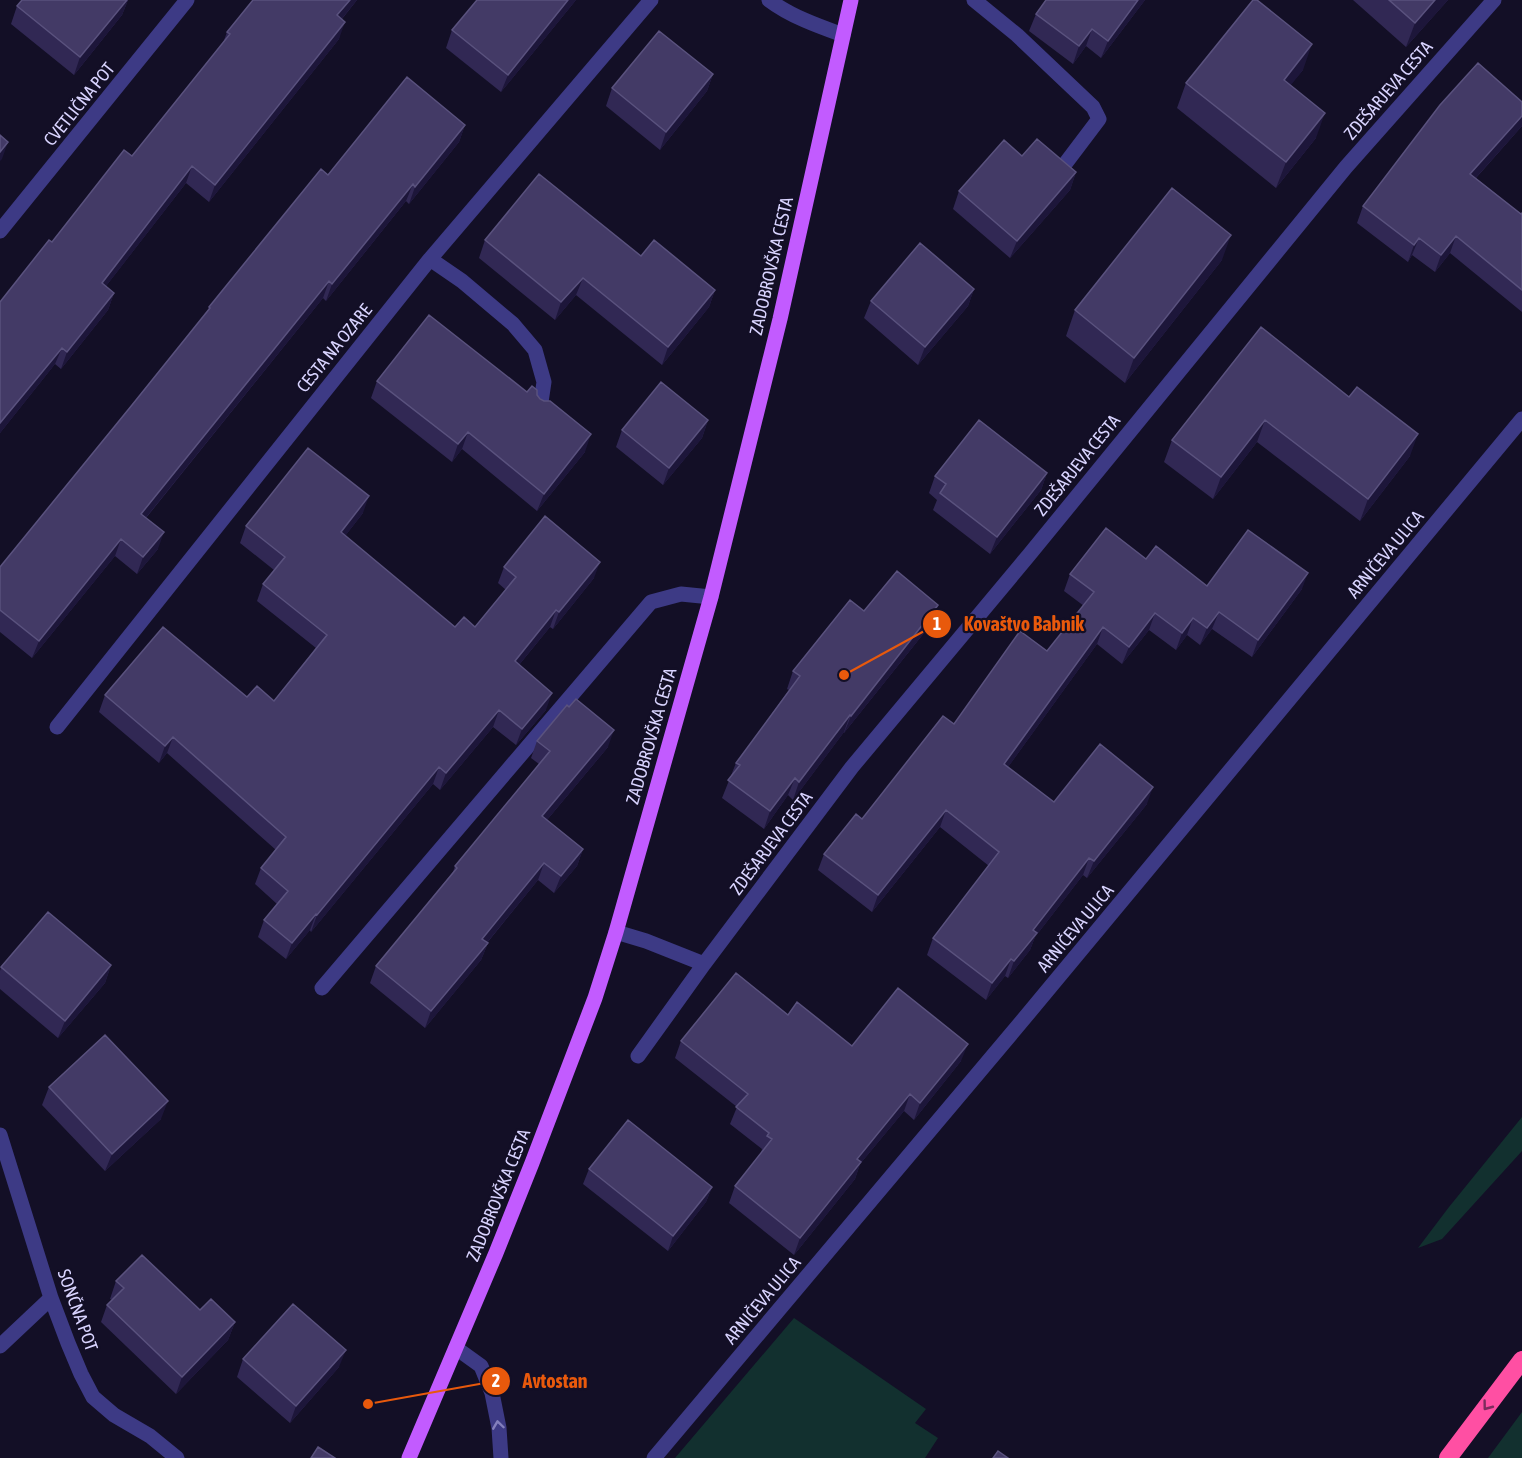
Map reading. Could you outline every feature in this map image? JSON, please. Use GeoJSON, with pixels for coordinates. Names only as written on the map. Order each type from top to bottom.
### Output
{"type":"FeatureCollection","features":[{"type":"Feature","properties":{"kind":"highway"},"geometry":{"type":"LineString","coordinates":[[1448,1458],[1522,1360]]}},
{"type":"Feature","properties":{"kind":"main road","name":"ZADOBROVŠKA CESTA"},"geometry":{"type":"LineString","coordinates":[[409,1458],[496,1253],[561,1091],[616,932],[711,597],[780,319],[851,0]]}},
{"type":"Feature","properties":{"kind":"street","name":"CVETLIČNA POT"},"geometry":{"type":"LineString","coordinates":[[0,231],[187,0]]}},
{"type":"Feature","properties":{"kind":"street","name":"CESTA NA OZARE"},"geometry":{"type":"LineString","coordinates":[[57,727],[430,259],[651,0]]}},
{"type":"Feature","properties":{"kind":"street"},"geometry":{"type":"LineString","coordinates":[[769,0],[816,26],[843,34]]}},
{"type":"Feature","properties":{"kind":"street"},"geometry":{"type":"LineString","coordinates":[[974,0],[1017,35],[1093,107],[1099,119],[1065,164]]}},
{"type":"Feature","properties":{"kind":"street","name":"ZDEŠARJEVA CESTA"},"geometry":{"type":"LineString","coordinates":[[638,1056],[852,767],[1029,555],[1346,167],[1494,0]]}},
{"type":"Feature","properties":{"kind":"street"},"geometry":{"type":"LineString","coordinates":[[430,259],[462,281],[513,324],[535,350],[544,382],[540,409]]}},
{"type":"Feature","properties":{"kind":"street","name":"ARNIČEVA ULICA"},"geometry":{"type":"LineString","coordinates":[[654,1458],[1030,1012],[1522,419]]}},
{"type":"Feature","properties":{"kind":"street"},"geometry":{"type":"LineString","coordinates":[[322,988],[651,602],[681,594],[711,597]]}},
{"type":"Feature","properties":{"kind":"street"},"geometry":{"type":"LineString","coordinates":[[616,932],[704,964]]}},
{"type":"Feature","properties":{"kind":"street","name":"SONČNA POT"},"geometry":{"type":"LineString","coordinates":[[0,1134],[51,1298],[81,1374],[93,1397],[114,1415],[150,1436],[177,1458]]}},
{"type":"Feature","properties":{"kind":"street"},"geometry":{"type":"LineString","coordinates":[[0,1346],[51,1298]]}},
{"type":"Feature","properties":{"kind":"street"},"geometry":{"type":"LineString","coordinates":[[456,1348],[481,1366],[492,1393],[499,1428],[501,1458]]}},
{"type":"Feature","properties":{"kind":"green space"},"geometry":{"type":"Polygon","coordinates":[[[1522,1117],[1522,1151],[1442,1239],[1418,1248],[1449,1207],[1522,1117]]]}},
{"type":"Feature","properties":{"kind":"green space"},"geometry":{"type":"Polygon","coordinates":[[[794,1318],[926,1409],[915,1423],[938,1438],[925,1458],[675,1458],[794,1318]]]}},
{"type":"Feature","properties":{"kind":"green space"},"geometry":{"type":"Polygon","coordinates":[[[1522,1412],[1522,1458],[1488,1458],[1522,1412]]]}},
{"type":"Feature","properties":{"kind":"building"},"geometry":{"type":"Polygon","coordinates":[[[22,0],[127,0],[80,57],[17,6],[22,0]]]}},
{"type":"Feature","properties":{"kind":"building"},"geometry":{"type":"Polygon","coordinates":[[[253,0],[350,0],[337,15],[345,22],[215,185],[192,166],[102,283],[114,293],[67,352],[62,348],[0,423],[0,302],[49,240],[52,242],[124,150],[132,156],[230,34],[227,32],[253,0]]]}},
{"type":"Feature","properties":{"kind":"building"},"geometry":{"type":"Polygon","coordinates":[[[477,0],[568,0],[508,75],[452,30],[477,0]]]}},
{"type":"Feature","properties":{"kind":"building"},"geometry":{"type":"Polygon","coordinates":[[[1046,0],[1138,0],[1108,41],[1092,29],[1079,46],[1036,14],[1046,0]]]}},
{"type":"Feature","properties":{"kind":"building"},"geometry":{"type":"Polygon","coordinates":[[[1253,0],[1257,0],[1312,44],[1284,80],[1325,113],[1286,162],[1186,83],[1253,0]]]}},
{"type":"Feature","properties":{"kind":"building"},"geometry":{"type":"Polygon","coordinates":[[[1389,0],[1435,0],[1415,23],[1389,0]]]}},
{"type":"Feature","properties":{"kind":"building"},"geometry":{"type":"Polygon","coordinates":[[[659,31],[713,74],[666,132],[612,88],[659,31]]]}},
{"type":"Feature","properties":{"kind":"building"},"geometry":{"type":"Polygon","coordinates":[[[1478,63],[1522,102],[1522,116],[1470,174],[1522,213],[1522,290],[1456,236],[1441,255],[1419,238],[1414,245],[1363,206],[1440,105],[1478,63]]]}},
{"type":"Feature","properties":{"kind":"building"},"geometry":{"type":"Polygon","coordinates":[[[407,77],[465,125],[415,187],[413,184],[332,284],[329,281],[141,514],[164,532],[143,557],[121,539],[39,641],[0,610],[0,567],[321,169],[328,175],[407,77]]]}},
{"type":"Feature","properties":{"kind":"building"},"geometry":{"type":"Polygon","coordinates":[[[0,135],[8,142],[0,152],[0,135]]]}},
{"type":"Feature","properties":{"kind":"building"},"geometry":{"type":"Polygon","coordinates":[[[1037,139],[1076,172],[1017,241],[959,191],[1004,140],[1022,156],[1037,139]]]}},
{"type":"Feature","properties":{"kind":"building"},"geometry":{"type":"Polygon","coordinates":[[[539,174],[641,256],[654,240],[715,290],[668,347],[583,278],[561,302],[485,240],[539,174]]]}},
{"type":"Feature","properties":{"kind":"building"},"geometry":{"type":"Polygon","coordinates":[[[1172,188],[1231,235],[1134,358],[1075,310],[1172,188]]]}},
{"type":"Feature","properties":{"kind":"building"},"geometry":{"type":"Polygon","coordinates":[[[920,243],[974,289],[925,347],[871,301],[920,243]]]}},
{"type":"Feature","properties":{"kind":"building"},"geometry":{"type":"Polygon","coordinates":[[[429,315],[527,392],[532,386],[537,390],[540,399],[550,401],[591,434],[544,494],[468,432],[458,444],[377,381],[429,315]]]}},
{"type":"Feature","properties":{"kind":"building"},"geometry":{"type":"Polygon","coordinates":[[[1261,327],[1349,397],[1357,387],[1418,434],[1368,499],[1265,420],[1221,477],[1172,440],[1261,327]]]}},
{"type":"Feature","properties":{"kind":"building"},"geometry":{"type":"Polygon","coordinates":[[[661,382],[708,420],[669,468],[622,430],[661,382]]]}},
{"type":"Feature","properties":{"kind":"building"},"geometry":{"type":"Polygon","coordinates":[[[979,420],[1047,473],[997,537],[940,493],[946,484],[935,476],[979,420]]]}},
{"type":"Feature","properties":{"kind":"building"},"geometry":{"type":"Polygon","coordinates":[[[308,448],[369,496],[341,532],[455,627],[464,617],[475,627],[516,577],[504,567],[545,516],[600,562],[559,612],[556,610],[515,661],[552,693],[522,729],[499,710],[446,773],[439,767],[292,943],[264,920],[288,891],[261,868],[286,837],[173,737],[165,746],[105,695],[163,627],[247,697],[257,686],[274,701],[327,635],[263,584],[285,557],[246,526],[308,448]]]}},
{"type":"Feature","properties":{"kind":"building"},"geometry":{"type":"Polygon","coordinates":[[[1106,528],[1146,559],[1156,546],[1207,586],[1248,530],[1308,573],[1258,640],[1219,612],[1207,628],[1193,618],[1182,633],[1155,613],[1129,647],[1103,627],[1004,764],[1054,802],[1100,744],[1153,787],[1094,861],[1089,858],[1033,930],[1037,933],[1014,961],[1011,959],[992,983],[933,938],[999,852],[946,810],[878,895],[824,854],[856,814],[862,819],[943,716],[954,724],[1020,631],[1047,651],[1094,592],[1070,574],[1106,528]]]}},
{"type":"Feature","properties":{"kind":"building"},"geometry":{"type":"Polygon","coordinates":[[[897,571],[938,605],[799,782],[795,778],[770,811],[728,780],[740,765],[736,763],[800,676],[793,671],[850,600],[864,611],[897,571]]]}},
{"type":"Feature","properties":{"kind":"building"},"geometry":{"type":"Polygon","coordinates":[[[576,699],[614,730],[542,816],[583,849],[561,876],[544,863],[482,939],[488,943],[431,1011],[376,966],[550,751],[537,741],[567,705],[569,707],[576,699]]]}},
{"type":"Feature","properties":{"kind":"building"},"geometry":{"type":"Polygon","coordinates":[[[48,912],[111,965],[65,1021],[1,967],[48,912]]]}},
{"type":"Feature","properties":{"kind":"building"},"geometry":{"type":"Polygon","coordinates":[[[736,973],[788,1015],[797,1002],[852,1046],[898,988],[968,1044],[920,1103],[910,1094],[857,1159],[861,1162],[800,1238],[735,1186],[772,1139],[767,1136],[769,1133],[736,1107],[748,1094],[681,1041],[736,973]]]}},
{"type":"Feature","properties":{"kind":"building"},"geometry":{"type":"Polygon","coordinates":[[[105,1035],[168,1101],[112,1154],[49,1087],[105,1035]]]}},
{"type":"Feature","properties":{"kind":"building"},"geometry":{"type":"Polygon","coordinates":[[[628,1120],[712,1187],[673,1236],[589,1169],[628,1120]]]}},
{"type":"Feature","properties":{"kind":"building"},"geometry":{"type":"Polygon","coordinates":[[[142,1255],[200,1310],[211,1299],[235,1322],[182,1377],[107,1305],[124,1288],[116,1281],[142,1255]]]}},
{"type":"Feature","properties":{"kind":"building"},"geometry":{"type":"Polygon","coordinates":[[[293,1304],[346,1350],[296,1406],[243,1359],[293,1304]]]}},
{"type":"Feature","properties":{"kind":"building"},"geometry":{"type":"Polygon","coordinates":[[[318,1447],[335,1458],[311,1458],[318,1447]]]}},
{"type":"Feature","properties":{"kind":"building"},"geometry":{"type":"Polygon","coordinates":[[[998,1451],[1008,1458],[993,1458],[998,1451]]]}},
{"type":"Feature","properties":{"kind":"place","name":"Kovaštvo Babnik"},"geometry":{"type":"Point","coordinates":[844,675]}},
{"type":"Feature","properties":{"kind":"place","name":"Avtostan"},"geometry":{"type":"Point","coordinates":[368,1404]}}]}
